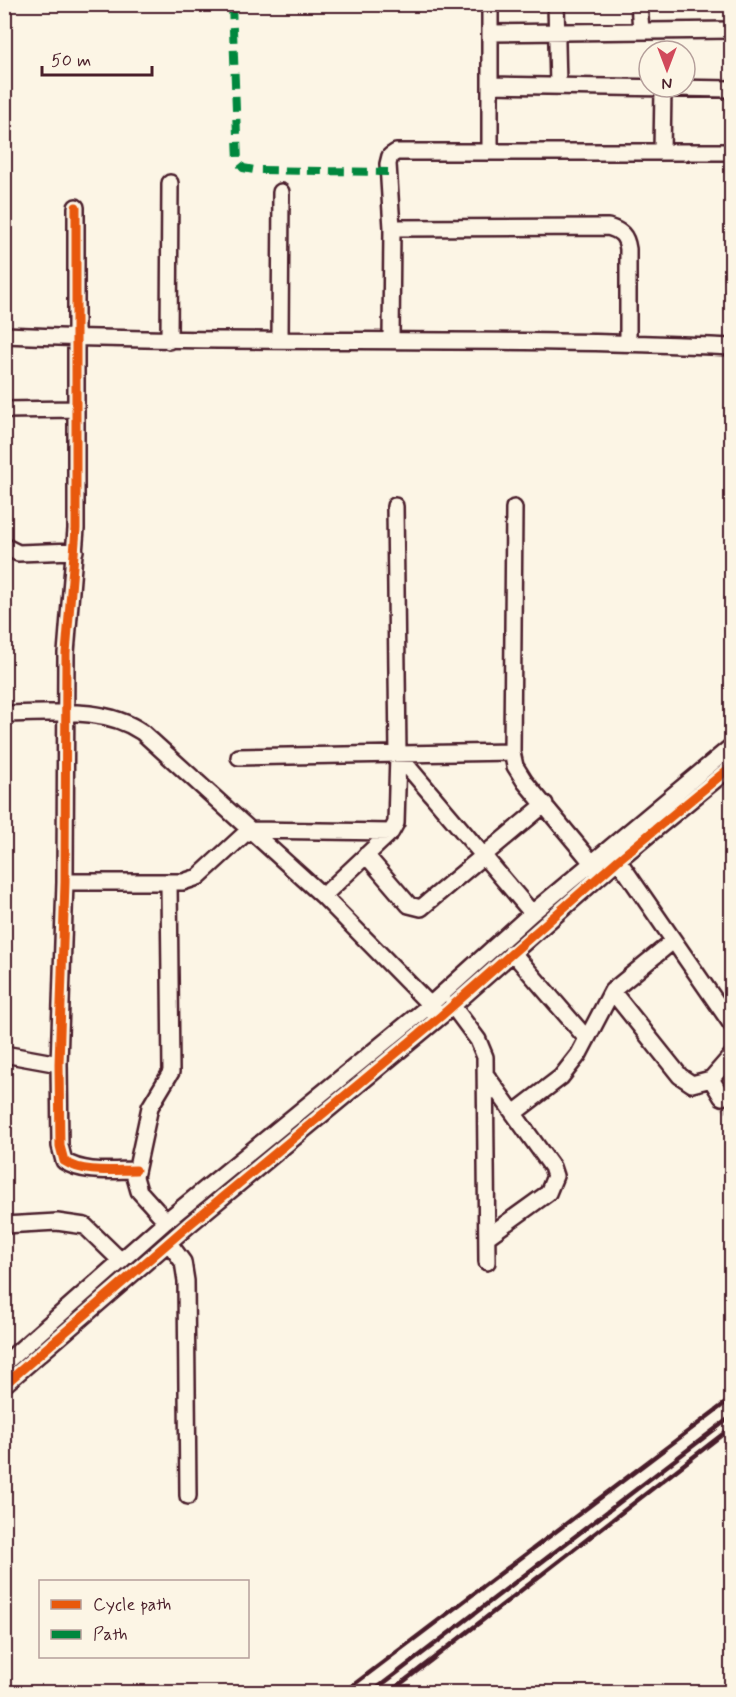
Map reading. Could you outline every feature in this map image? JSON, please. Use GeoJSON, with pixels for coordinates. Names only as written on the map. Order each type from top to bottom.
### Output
{"type":"FeatureCollection","features":[{"type":"Feature","properties":{"kind":"street"},"geometry":{"type":"LineString","coordinates":[[490,4],[490,150]]}},
{"type":"Feature","properties":{"kind":"street"},"geometry":{"type":"LineString","coordinates":[[556,4],[558,85]]}},
{"type":"Feature","properties":{"kind":"street"},"geometry":{"type":"LineString","coordinates":[[639,4],[641,30]]}},
{"type":"Feature","properties":{"kind":"street"},"geometry":{"type":"LineString","coordinates":[[490,33],[732,30]]}},
{"type":"Feature","properties":{"kind":"street"},"geometry":{"type":"LineString","coordinates":[[490,85],[637,87]]}},
{"type":"Feature","properties":{"kind":"street"},"geometry":{"type":"LineString","coordinates":[[697,88],[732,89]]}},
{"type":"Feature","properties":{"kind":"street"},"geometry":{"type":"LineString","coordinates":[[662,152],[663,99]]}},
{"type":"Feature","properties":{"kind":"street"},"geometry":{"type":"LineString","coordinates":[[391,340],[392,228],[388,172],[390,156],[404,150],[732,152]]}},
{"type":"Feature","properties":{"kind":"street"},"geometry":{"type":"LineString","coordinates":[[170,183],[170,341]]}},
{"type":"Feature","properties":{"kind":"street"},"geometry":{"type":"LineString","coordinates":[[280,339],[281,192]]}},
{"type":"Feature","properties":{"kind":"street"},"geometry":{"type":"LineString","coordinates":[[76,207],[75,551],[66,653],[65,882],[59,1064],[60,1146],[64,1161],[95,1170],[136,1170]]}},
{"type":"Feature","properties":{"kind":"street"},"geometry":{"type":"LineString","coordinates":[[392,228],[608,227],[620,231],[626,239],[628,249],[627,343]]}},
{"type":"Feature","properties":{"kind":"street"},"geometry":{"type":"LineString","coordinates":[[4,336],[170,341],[391,340],[627,343],[732,347]]}},
{"type":"Feature","properties":{"kind":"street"},"geometry":{"type":"LineString","coordinates":[[4,410],[76,409]]}},
{"type":"Feature","properties":{"kind":"street"},"geometry":{"type":"LineString","coordinates":[[323,896],[391,832],[398,813],[395,506]]}},
{"type":"Feature","properties":{"kind":"street"},"geometry":{"type":"LineString","coordinates":[[514,508],[512,752],[515,766],[525,782],[602,874]]}},
{"type":"Feature","properties":{"kind":"street"},"geometry":{"type":"LineString","coordinates":[[4,546],[18,553],[75,551]]}},
{"type":"Feature","properties":{"kind":"street"},"geometry":{"type":"LineString","coordinates":[[4,714],[98,715],[124,720],[142,732],[323,896],[430,1005],[446,1010],[478,1040],[485,1057],[486,1075],[487,1262]]}},
{"type":"Feature","properties":{"kind":"street"},"geometry":{"type":"LineString","coordinates":[[4,1364],[166,1221],[430,1005],[532,913],[732,746]]}},
{"type":"Feature","properties":{"kind":"street"},"geometry":{"type":"LineString","coordinates":[[239,757],[512,752]]}},
{"type":"Feature","properties":{"kind":"street"},"geometry":{"type":"LineString","coordinates":[[398,755],[532,913]]}},
{"type":"Feature","properties":{"kind":"street"},"geometry":{"type":"LineString","coordinates":[[4,1384],[446,1010],[618,860],[732,766]]}},
{"type":"Feature","properties":{"kind":"street"},"geometry":{"type":"LineString","coordinates":[[366,855],[415,909],[426,905],[545,804]]}},
{"type":"Feature","properties":{"kind":"street"},"geometry":{"type":"LineString","coordinates":[[65,882],[169,883],[198,877],[249,830],[391,832]]}},
{"type":"Feature","properties":{"kind":"street"},"geometry":{"type":"LineString","coordinates":[[618,860],[732,1025]]}},
{"type":"Feature","properties":{"kind":"street"},"geometry":{"type":"LineString","coordinates":[[166,1221],[139,1191],[135,1177],[150,1107],[171,1072],[169,883]]}},
{"type":"Feature","properties":{"kind":"street"},"geometry":{"type":"LineString","coordinates":[[514,1113],[561,1077],[587,1039],[612,991],[673,940]]}},
{"type":"Feature","properties":{"kind":"street"},"geometry":{"type":"LineString","coordinates":[[513,952],[587,1039]]}},
{"type":"Feature","properties":{"kind":"street"},"geometry":{"type":"LineString","coordinates":[[612,991],[680,1076],[692,1084],[711,1079],[732,1055]]}},
{"type":"Feature","properties":{"kind":"street"},"geometry":{"type":"LineString","coordinates":[[4,1054],[59,1064]]}},
{"type":"Feature","properties":{"kind":"street"},"geometry":{"type":"LineString","coordinates":[[486,1075],[552,1167],[555,1176],[554,1184],[536,1203],[487,1238]]}},
{"type":"Feature","properties":{"kind":"street"},"geometry":{"type":"LineString","coordinates":[[711,1079],[722,1097]]}},
{"type":"Feature","properties":{"kind":"street"},"geometry":{"type":"LineString","coordinates":[[4,1225],[57,1222],[85,1226],[122,1261]]}},
{"type":"Feature","properties":{"kind":"street"},"geometry":{"type":"LineString","coordinates":[[169,1243],[183,1262],[186,1281],[188,1496]]}},
{"type":"Feature","properties":{"kind":"tunnel"},"geometry":{"type":"LineString","coordinates":[[722,1097],[732,1110]]}},
{"type":"Feature","properties":{"kind":"railway"},"geometry":{"type":"LineString","coordinates":[[344,1692],[732,1398]]}},
{"type":"Feature","properties":{"kind":"railway"},"geometry":{"type":"LineString","coordinates":[[372,1692],[732,1416]]}},
{"type":"Feature","properties":{"kind":"railway"},"geometry":{"type":"LineString","coordinates":[[390,1692],[732,1427]]}},
{"type":"Feature","properties":{"kind":"marked path"},"geometry":{"type":"LineString","coordinates":[[232,4],[238,162],[243,168],[388,172]]}},
{"type":"Feature","properties":{"kind":"cycle path"},"geometry":{"type":"LineString","coordinates":[[76,207],[76,529],[66,653],[65,882],[59,1064],[60,1146],[64,1161],[80,1168],[136,1170]]}},
{"type":"Feature","properties":{"kind":"cycle path"},"geometry":{"type":"LineString","coordinates":[[4,1385],[190,1224],[441,1016],[618,860],[732,766]]}}]}
